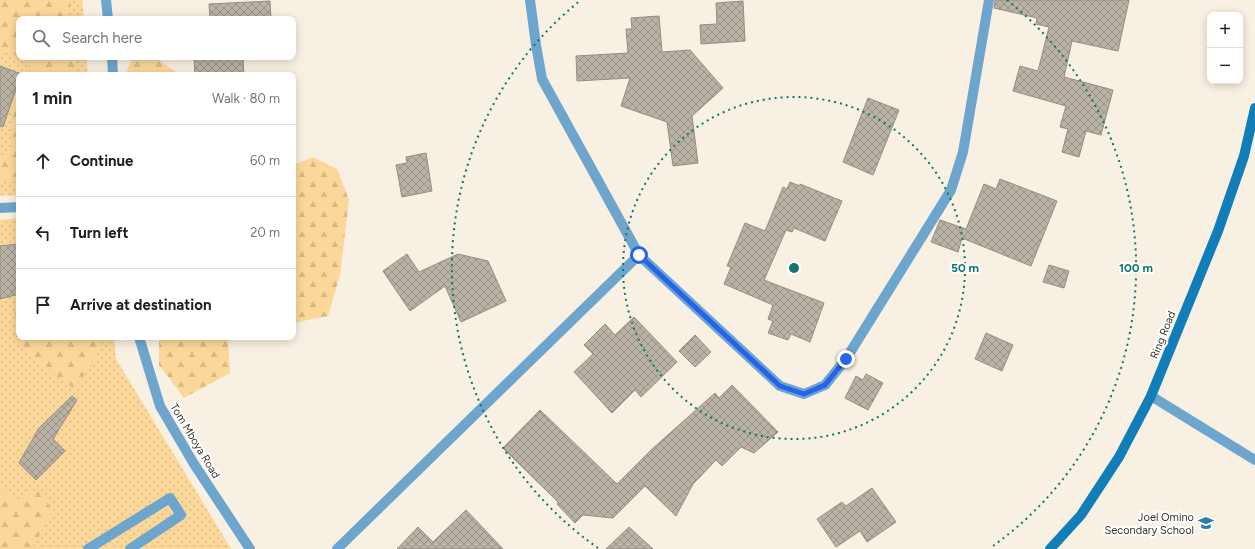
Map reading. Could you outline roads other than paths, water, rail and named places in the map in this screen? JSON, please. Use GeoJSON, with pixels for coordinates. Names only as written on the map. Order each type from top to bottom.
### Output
{"type":"FeatureCollection","features":[{"type":"Feature","properties":{"kind":"main road","name":"Ring Road"},"geometry":{"type":"LineString","coordinates":[[1050,549],[1081,515],[1119,457],[1151,396],[1218,231],[1244,156],[1255,108]]}},
{"type":"Feature","properties":{"kind":"street"},"geometry":{"type":"LineString","coordinates":[[106,0],[108,16]]}},
{"type":"Feature","properties":{"kind":"street"},"geometry":{"type":"LineString","coordinates":[[530,0],[542,79],[639,255],[780,386],[804,394],[825,385],[846,359],[951,190],[963,152],[989,0]]}},
{"type":"Feature","properties":{"kind":"street"},"geometry":{"type":"LineString","coordinates":[[112,60],[113,72]]}},
{"type":"Feature","properties":{"kind":"street"},"geometry":{"type":"LineString","coordinates":[[0,208],[16,207]]}},
{"type":"Feature","properties":{"kind":"street"},"geometry":{"type":"LineString","coordinates":[[337,549],[639,255]]}},
{"type":"Feature","properties":{"kind":"street","name":"Tom Mboya Road"},"geometry":{"type":"LineString","coordinates":[[140,340],[160,406],[194,464],[250,549]]}},
{"type":"Feature","properties":{"kind":"street"},"geometry":{"type":"LineString","coordinates":[[1151,396],[1255,460]]}},
{"type":"Feature","properties":{"kind":"street"},"geometry":{"type":"LineString","coordinates":[[88,549],[170,498],[182,515],[130,549]]}},
{"type":"Feature","properties":{"kind":"place","name":"Joel Omino Secondary School"},"geometry":{"type":"Point","coordinates":[1206,523]}}]}
